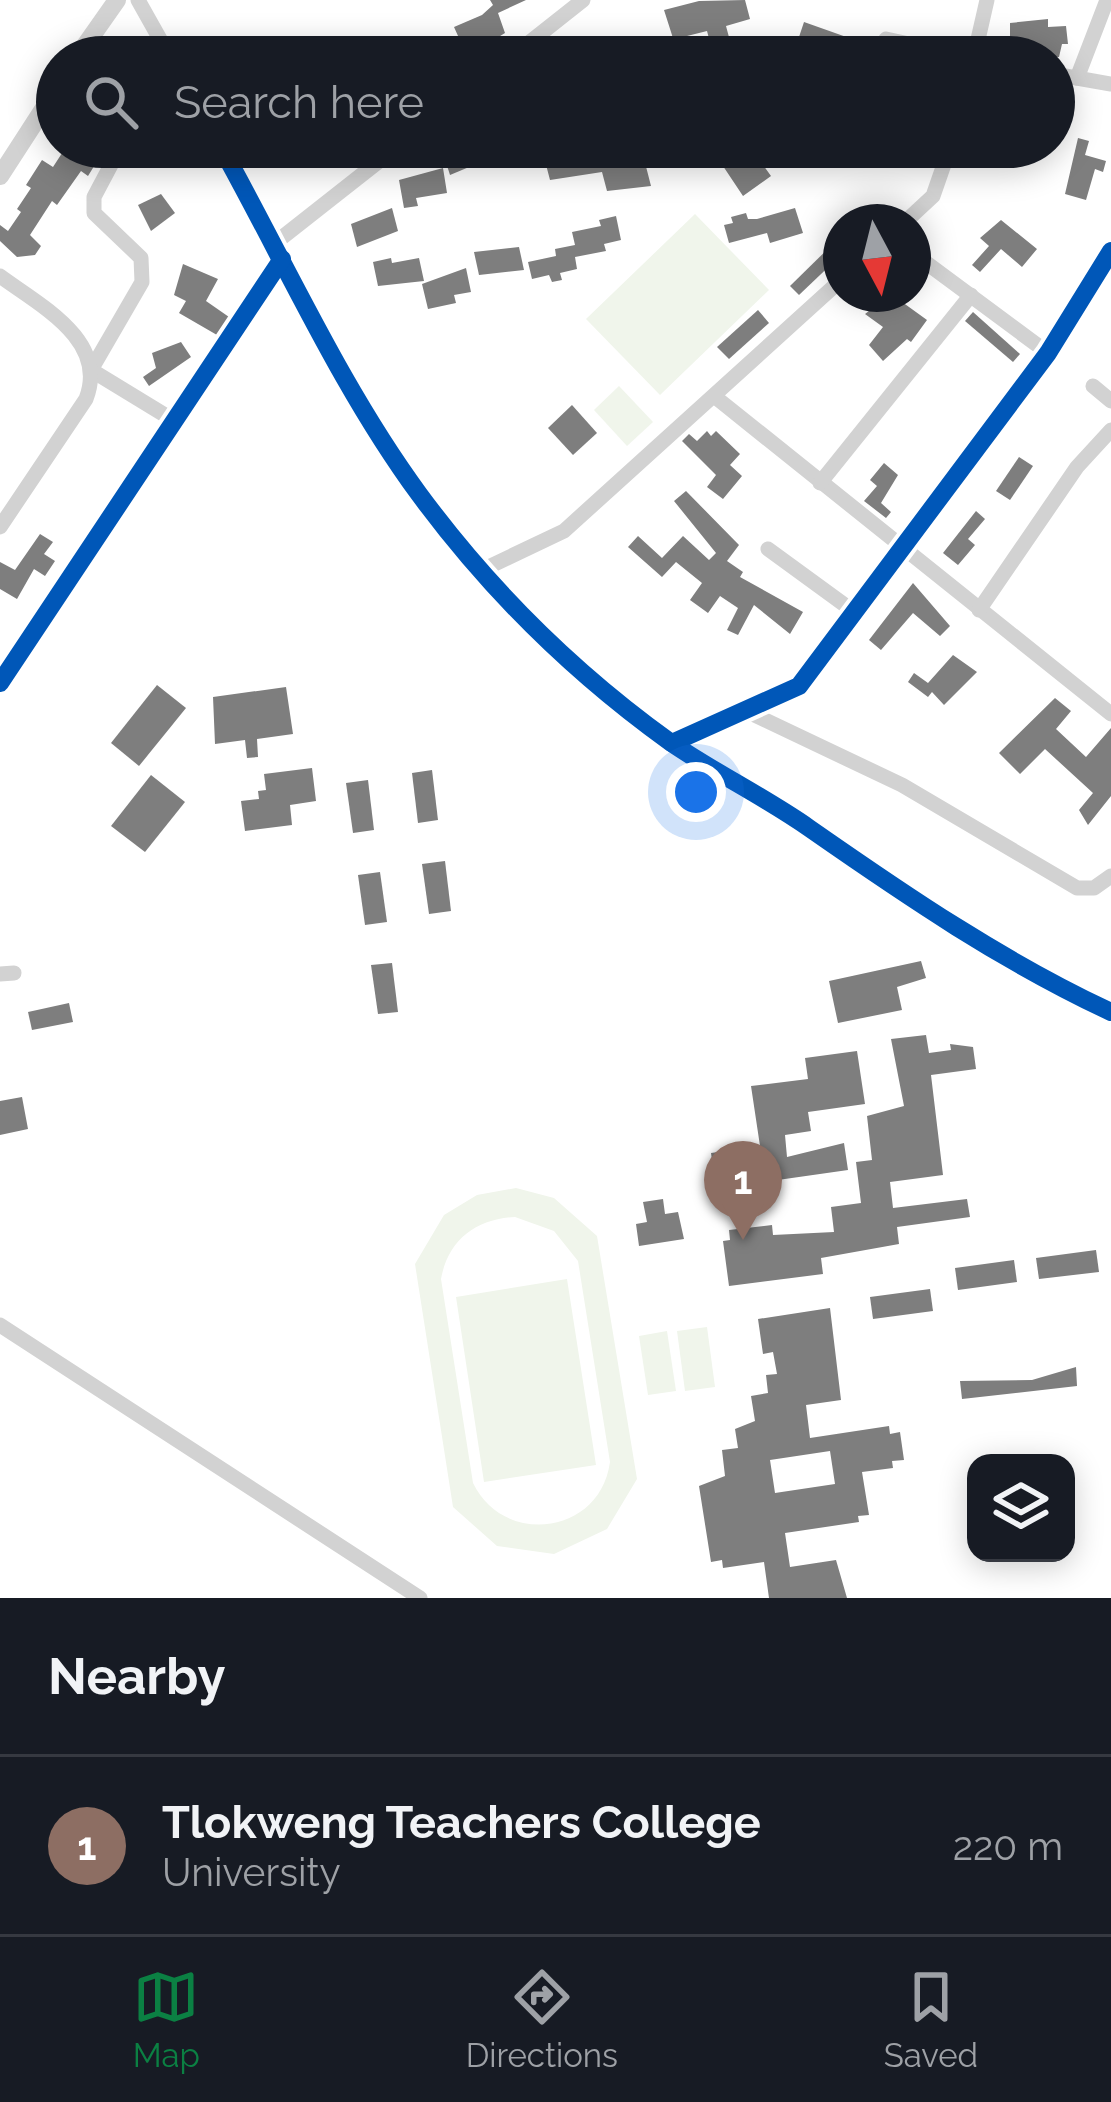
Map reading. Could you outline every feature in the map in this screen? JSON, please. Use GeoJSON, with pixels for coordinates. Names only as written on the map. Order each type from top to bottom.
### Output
{"type":"FeatureCollection","features":[{"type":"Feature","properties":{"kind":"street"},"geometry":{"type":"LineString","coordinates":[[91,36],[117,0]]}},
{"type":"Feature","properties":{"kind":"street"},"geometry":{"type":"LineString","coordinates":[[138,0],[158,36]]}},
{"type":"Feature","properties":{"kind":"street"},"geometry":{"type":"LineString","coordinates":[[538,36],[583,0]]}},
{"type":"Feature","properties":{"kind":"street"},"geometry":{"type":"LineString","coordinates":[[978,36],[987,0]]}},
{"type":"Feature","properties":{"kind":"street"},"geometry":{"type":"LineString","coordinates":[[1107,0],[1077,78],[1111,84]]}},
{"type":"Feature","properties":{"kind":"street"},"geometry":{"type":"LineString","coordinates":[[0,176],[36,120]]}},
{"type":"Feature","properties":{"kind":"street"},"geometry":{"type":"LineString","coordinates":[[0,527],[86,399],[91,370],[142,282],[141,258],[94,213],[94,197],[109,168]]}},
{"type":"Feature","properties":{"kind":"street"},"geometry":{"type":"LineString","coordinates":[[233,168],[416,489],[480,571],[535,628],[672,743],[806,826],[921,910],[1026,972],[1111,1012]]}},
{"type":"Feature","properties":{"kind":"street"},"geometry":{"type":"LineString","coordinates":[[0,683],[279,251],[373,168]]}},
{"type":"Feature","properties":{"kind":"street"},"geometry":{"type":"LineString","coordinates":[[924,204],[933,196],[943,168]]}},
{"type":"Feature","properties":{"kind":"street"},"geometry":{"type":"LineString","coordinates":[[672,743],[799,686],[1048,352],[1111,251]]}},
{"type":"Feature","properties":{"kind":"street"},"geometry":{"type":"LineString","coordinates":[[931,267],[1048,352]]}},
{"type":"Feature","properties":{"kind":"street"},"geometry":{"type":"LineString","coordinates":[[0,276],[72,330],[91,370],[173,420]]}},
{"type":"Feature","properties":{"kind":"street"},"geometry":{"type":"LineString","coordinates":[[480,571],[564,531],[823,296]]}},
{"type":"Feature","properties":{"kind":"street"},"geometry":{"type":"LineString","coordinates":[[820,483],[970,296]]}},
{"type":"Feature","properties":{"kind":"street"},"geometry":{"type":"LineString","coordinates":[[1093,386],[1111,401]]}},
{"type":"Feature","properties":{"kind":"street"},"geometry":{"type":"LineString","coordinates":[[714,396],[1111,714]]}},
{"type":"Feature","properties":{"kind":"street"},"geometry":{"type":"LineString","coordinates":[[979,610],[1077,467],[1111,430]]}},
{"type":"Feature","properties":{"kind":"street"},"geometry":{"type":"LineString","coordinates":[[768,548],[853,611]]}},
{"type":"Feature","properties":{"kind":"street"},"geometry":{"type":"LineString","coordinates":[[744,710],[902,785],[1077,888],[1094,888],[1111,876]]}},
{"type":"Feature","properties":{"kind":"street"},"geometry":{"type":"LineString","coordinates":[[0,1325],[420,1598]]}},
{"type":"Feature","properties":{"kind":"shaded area"},"geometry":{"type":"Polygon","coordinates":[[[695,214],[769,290],[660,395],[586,319],[695,214]]]}},
{"type":"Feature","properties":{"kind":"shaded area"},"geometry":{"type":"Polygon","coordinates":[[[619,386],[653,422],[627,446],[594,410],[619,386]]]}},
{"type":"Feature","properties":{"kind":"shaded area"},"geometry":{"type":"Polygon","coordinates":[[[516,1188],[554,1198],[597,1236],[637,1479],[607,1529],[554,1554],[497,1546],[453,1507],[415,1264],[444,1215],[477,1195],[516,1188]],[[515,1217],[476,1227],[450,1253],[441,1279],[473,1483],[487,1503],[527,1524],[570,1518],[589,1505],[603,1486],[610,1462],[578,1261],[554,1231],[515,1217]]]}},
{"type":"Feature","properties":{"kind":"shaded area"},"geometry":{"type":"Polygon","coordinates":[[[567,1279],[596,1465],[484,1482],[456,1297],[567,1279]]]}},
{"type":"Feature","properties":{"kind":"shaded area"},"geometry":{"type":"Polygon","coordinates":[[[707,1327],[715,1387],[685,1391],[677,1331],[707,1327]]]}},
{"type":"Feature","properties":{"kind":"shaded area"},"geometry":{"type":"Polygon","coordinates":[[[667,1331],[676,1391],[648,1395],[639,1336],[667,1331]]]}},
{"type":"Feature","properties":{"kind":"building"},"geometry":{"type":"Polygon","coordinates":[[[490,0],[526,0],[498,13],[505,33],[500,36],[458,36],[454,27],[493,5],[490,0]]]}},
{"type":"Feature","properties":{"kind":"building"},"geometry":{"type":"Polygon","coordinates":[[[745,0],[750,19],[726,26],[729,36],[708,36],[707,31],[672,36],[664,10],[699,1],[745,0]]]}},
{"type":"Feature","properties":{"kind":"building"},"geometry":{"type":"Polygon","coordinates":[[[1048,19],[1048,27],[1066,26],[1067,36],[1010,36],[1010,23],[1048,19]]]}},
{"type":"Feature","properties":{"kind":"building"},"geometry":{"type":"Polygon","coordinates":[[[804,22],[844,36],[799,36],[804,22]]]}},
{"type":"Feature","properties":{"kind":"building"},"geometry":{"type":"Polygon","coordinates":[[[1078,138],[1089,141],[1085,155],[1106,161],[1103,172],[1095,169],[1086,200],[1065,194],[1071,168],[1075,168],[1078,138]]]}},
{"type":"Feature","properties":{"kind":"building"},"geometry":{"type":"Polygon","coordinates":[[[37,168],[93,168],[88,176],[81,171],[57,205],[52,201],[30,235],[41,246],[35,255],[17,257],[0,241],[0,225],[8,231],[21,212],[17,209],[31,188],[26,185],[37,168]]]}},
{"type":"Feature","properties":{"kind":"building"},"geometry":{"type":"Polygon","coordinates":[[[443,168],[447,193],[416,198],[418,206],[404,208],[399,180],[443,168]]]}},
{"type":"Feature","properties":{"kind":"building"},"geometry":{"type":"Polygon","coordinates":[[[547,168],[646,168],[651,186],[607,191],[602,172],[550,180],[547,168]]]}},
{"type":"Feature","properties":{"kind":"building"},"geometry":{"type":"Polygon","coordinates":[[[724,168],[765,168],[771,176],[743,196],[724,168]]]}},
{"type":"Feature","properties":{"kind":"building"},"geometry":{"type":"Polygon","coordinates":[[[161,194],[175,213],[151,231],[138,205],[161,194]]]}},
{"type":"Feature","properties":{"kind":"building"},"geometry":{"type":"Polygon","coordinates":[[[392,208],[398,231],[357,247],[351,224],[392,208]]]}},
{"type":"Feature","properties":{"kind":"building"},"geometry":{"type":"Polygon","coordinates":[[[795,208],[803,233],[770,243],[767,233],[729,243],[724,225],[733,223],[731,217],[746,213],[748,219],[757,219],[795,208]]]}},
{"type":"Feature","properties":{"kind":"building"},"geometry":{"type":"Polygon","coordinates":[[[616,216],[621,240],[604,244],[606,251],[575,257],[577,269],[560,273],[562,280],[552,282],[549,275],[532,279],[528,262],[556,256],[555,249],[575,245],[572,232],[601,226],[599,220],[616,216]]]}},
{"type":"Feature","properties":{"kind":"building"},"geometry":{"type":"Polygon","coordinates":[[[1001,220],[1037,249],[1022,267],[1001,249],[980,272],[972,265],[989,246],[980,238],[1001,220]]]}},
{"type":"Feature","properties":{"kind":"building"},"geometry":{"type":"Polygon","coordinates":[[[519,247],[524,270],[479,275],[474,252],[519,247]]]}},
{"type":"Feature","properties":{"kind":"building"},"geometry":{"type":"Polygon","coordinates":[[[823,254],[823,272],[799,295],[790,286],[823,254]]]}},
{"type":"Feature","properties":{"kind":"building"},"geometry":{"type":"Polygon","coordinates":[[[391,258],[392,263],[419,258],[424,281],[378,286],[373,262],[391,258]]]}},
{"type":"Feature","properties":{"kind":"building"},"geometry":{"type":"Polygon","coordinates":[[[183,264],[218,279],[206,301],[229,317],[217,335],[179,313],[186,301],[174,295],[183,264]]]}},
{"type":"Feature","properties":{"kind":"building"},"geometry":{"type":"Polygon","coordinates":[[[466,268],[471,292],[454,295],[456,303],[428,309],[422,284],[466,268]]]}},
{"type":"Feature","properties":{"kind":"building"},"geometry":{"type":"Polygon","coordinates":[[[758,310],[769,323],[729,359],[717,347],[758,310]]]}},
{"type":"Feature","properties":{"kind":"building"},"geometry":{"type":"Polygon","coordinates":[[[916,312],[927,320],[911,342],[907,339],[883,361],[869,345],[883,327],[865,314],[916,312]]]}},
{"type":"Feature","properties":{"kind":"building"},"geometry":{"type":"Polygon","coordinates":[[[973,312],[1020,354],[1013,362],[965,321],[973,312]]]}},
{"type":"Feature","properties":{"kind":"building"},"geometry":{"type":"Polygon","coordinates":[[[181,342],[191,357],[149,386],[143,377],[156,368],[152,353],[181,342]]]}},
{"type":"Feature","properties":{"kind":"building"},"geometry":{"type":"Polygon","coordinates":[[[572,405],[597,433],[573,455],[548,428],[572,405]]]}},
{"type":"Feature","properties":{"kind":"building"},"geometry":{"type":"Polygon","coordinates":[[[707,431],[711,436],[716,431],[740,454],[730,465],[742,476],[723,499],[707,487],[716,475],[682,441],[689,434],[697,441],[707,431]]]}},
{"type":"Feature","properties":{"kind":"building"},"geometry":{"type":"Polygon","coordinates":[[[1019,457],[1033,466],[1010,500],[996,491],[1019,457]]]}},
{"type":"Feature","properties":{"kind":"building"},"geometry":{"type":"Polygon","coordinates":[[[884,463],[898,475],[881,503],[891,512],[886,518],[864,501],[877,486],[870,480],[884,463]]]}},
{"type":"Feature","properties":{"kind":"building"},"geometry":{"type":"Polygon","coordinates":[[[686,491],[739,545],[727,561],[743,572],[740,577],[803,612],[790,634],[754,605],[738,635],[727,630],[738,608],[720,596],[708,613],[690,600],[702,583],[676,562],[662,577],[628,547],[638,536],[662,558],[683,536],[709,560],[716,553],[674,501],[686,491]]]}},
{"type":"Feature","properties":{"kind":"building"},"geometry":{"type":"Polygon","coordinates":[[[976,511],[985,519],[968,539],[975,545],[958,565],[943,553],[976,511]]]}},
{"type":"Feature","properties":{"kind":"building"},"geometry":{"type":"Polygon","coordinates":[[[40,534],[53,542],[44,554],[55,561],[45,576],[34,569],[17,599],[0,589],[0,562],[15,570],[40,534]]]}},
{"type":"Feature","properties":{"kind":"building"},"geometry":{"type":"Polygon","coordinates":[[[913,583],[950,626],[940,636],[913,613],[881,650],[869,640],[913,583]]]}},
{"type":"Feature","properties":{"kind":"building"},"geometry":{"type":"Polygon","coordinates":[[[953,655],[977,672],[944,705],[932,692],[928,697],[908,682],[914,673],[928,683],[953,655]]]}},
{"type":"Feature","properties":{"kind":"building"},"geometry":{"type":"Polygon","coordinates":[[[157,685],[186,708],[139,766],[111,743],[157,685]]]}},
{"type":"Feature","properties":{"kind":"building"},"geometry":{"type":"Polygon","coordinates":[[[286,687],[293,734],[257,739],[258,757],[247,758],[245,740],[215,744],[213,697],[286,687]]]}},
{"type":"Feature","properties":{"kind":"building"},"geometry":{"type":"Polygon","coordinates":[[[1055,698],[1071,711],[1056,729],[1086,757],[1111,728],[1111,796],[1088,825],[1079,810],[1093,793],[1045,749],[1020,774],[999,753],[1055,698]]]}},
{"type":"Feature","properties":{"kind":"building"},"geometry":{"type":"Polygon","coordinates":[[[312,768],[316,801],[290,805],[292,825],[245,831],[241,801],[259,799],[258,791],[266,790],[264,774],[312,768]]]}},
{"type":"Feature","properties":{"kind":"building"},"geometry":{"type":"Polygon","coordinates":[[[432,770],[438,820],[418,823],[412,773],[432,770]]]}},
{"type":"Feature","properties":{"kind":"building"},"geometry":{"type":"Polygon","coordinates":[[[151,775],[185,802],[145,852],[111,826],[151,775]]]}},
{"type":"Feature","properties":{"kind":"building"},"geometry":{"type":"Polygon","coordinates":[[[368,780],[374,830],[353,833],[346,783],[368,780]]]}},
{"type":"Feature","properties":{"kind":"building"},"geometry":{"type":"Polygon","coordinates":[[[445,861],[451,911],[429,914],[422,864],[445,861]]]}},
{"type":"Feature","properties":{"kind":"building"},"geometry":{"type":"Polygon","coordinates":[[[380,872],[387,922],[365,925],[358,875],[380,872]]]}},
{"type":"Feature","properties":{"kind":"building"},"geometry":{"type":"Polygon","coordinates":[[[921,961],[926,978],[897,987],[902,1010],[838,1023],[829,981],[921,961]]]}},
{"type":"Feature","properties":{"kind":"building"},"geometry":{"type":"Polygon","coordinates":[[[392,963],[398,1012],[378,1014],[371,965],[392,963]]]}},
{"type":"Feature","properties":{"kind":"building"},"geometry":{"type":"Polygon","coordinates":[[[69,1003],[73,1022],[32,1030],[28,1012],[69,1003]]]}},
{"type":"Feature","properties":{"kind":"building"},"geometry":{"type":"Polygon","coordinates":[[[926,1035],[929,1053],[951,1050],[950,1044],[973,1047],[976,1069],[931,1075],[943,1175],[890,1182],[893,1208],[967,1199],[970,1217],[897,1227],[899,1244],[821,1258],[823,1274],[729,1286],[723,1241],[730,1240],[729,1230],[772,1225],[773,1235],[834,1232],[831,1207],[861,1203],[856,1162],[872,1160],[867,1116],[904,1106],[891,1039],[926,1035]]]}},
{"type":"Feature","properties":{"kind":"building"},"geometry":{"type":"Polygon","coordinates":[[[857,1051],[865,1104],[808,1112],[811,1131],[785,1135],[787,1157],[844,1143],[848,1170],[756,1183],[755,1177],[715,1182],[711,1153],[760,1146],[751,1086],[808,1079],[805,1058],[857,1051]]]}},
{"type":"Feature","properties":{"kind":"building"},"geometry":{"type":"Polygon","coordinates":[[[22,1097],[28,1129],[0,1135],[0,1101],[22,1097]]]}},
{"type":"Feature","properties":{"kind":"building"},"geometry":{"type":"Polygon","coordinates":[[[663,1199],[665,1214],[678,1212],[684,1239],[639,1246],[636,1224],[647,1222],[643,1202],[663,1199]]]}},
{"type":"Feature","properties":{"kind":"building"},"geometry":{"type":"Polygon","coordinates":[[[1096,1250],[1099,1272],[1039,1279],[1036,1258],[1096,1250]]]}},
{"type":"Feature","properties":{"kind":"building"},"geometry":{"type":"Polygon","coordinates":[[[1014,1260],[1017,1282],[958,1290],[955,1268],[1014,1260]]]}},
{"type":"Feature","properties":{"kind":"building"},"geometry":{"type":"Polygon","coordinates":[[[930,1289],[933,1311],[873,1319],[870,1297],[930,1289]]]}},
{"type":"Feature","properties":{"kind":"building"},"geometry":{"type":"Polygon","coordinates":[[[830,1308],[841,1400],[806,1405],[810,1438],[889,1426],[890,1434],[900,1432],[904,1460],[892,1461],[893,1468],[862,1472],[869,1515],[858,1516],[859,1522],[785,1533],[790,1567],[836,1560],[847,1598],[769,1598],[764,1562],[723,1568],[722,1560],[711,1562],[699,1486],[725,1476],[722,1450],[738,1448],[735,1429],[755,1421],[751,1396],[768,1393],[766,1375],[777,1374],[773,1352],[763,1354],[758,1319],[830,1308]],[[830,1451],[770,1460],[775,1493],[835,1484],[830,1451]]]}},
{"type":"Feature","properties":{"kind":"building"},"geometry":{"type":"Polygon","coordinates":[[[1076,1367],[1077,1386],[962,1399],[960,1381],[1032,1380],[1076,1367]]]}},
{"type":"Feature","properties":{"kind":"cycle path"},"geometry":{"type":"LineString","coordinates":[[232,168],[339,368],[391,453],[446,529],[535,628],[600,688],[670,742],[956,927],[1111,1012]]}},
{"type":"Feature","properties":{"kind":"cycle path"},"geometry":{"type":"LineString","coordinates":[[672,743],[799,686],[1048,353],[1111,251]]}},
{"type":"Feature","properties":{"kind":"cycle path"},"geometry":{"type":"LineString","coordinates":[[0,683],[282,259]]}},
{"type":"Feature","properties":{"kind":"place","name":"Tlokweng Teachers College"},"geometry":{"type":"Point","coordinates":[743,1240]}}]}
